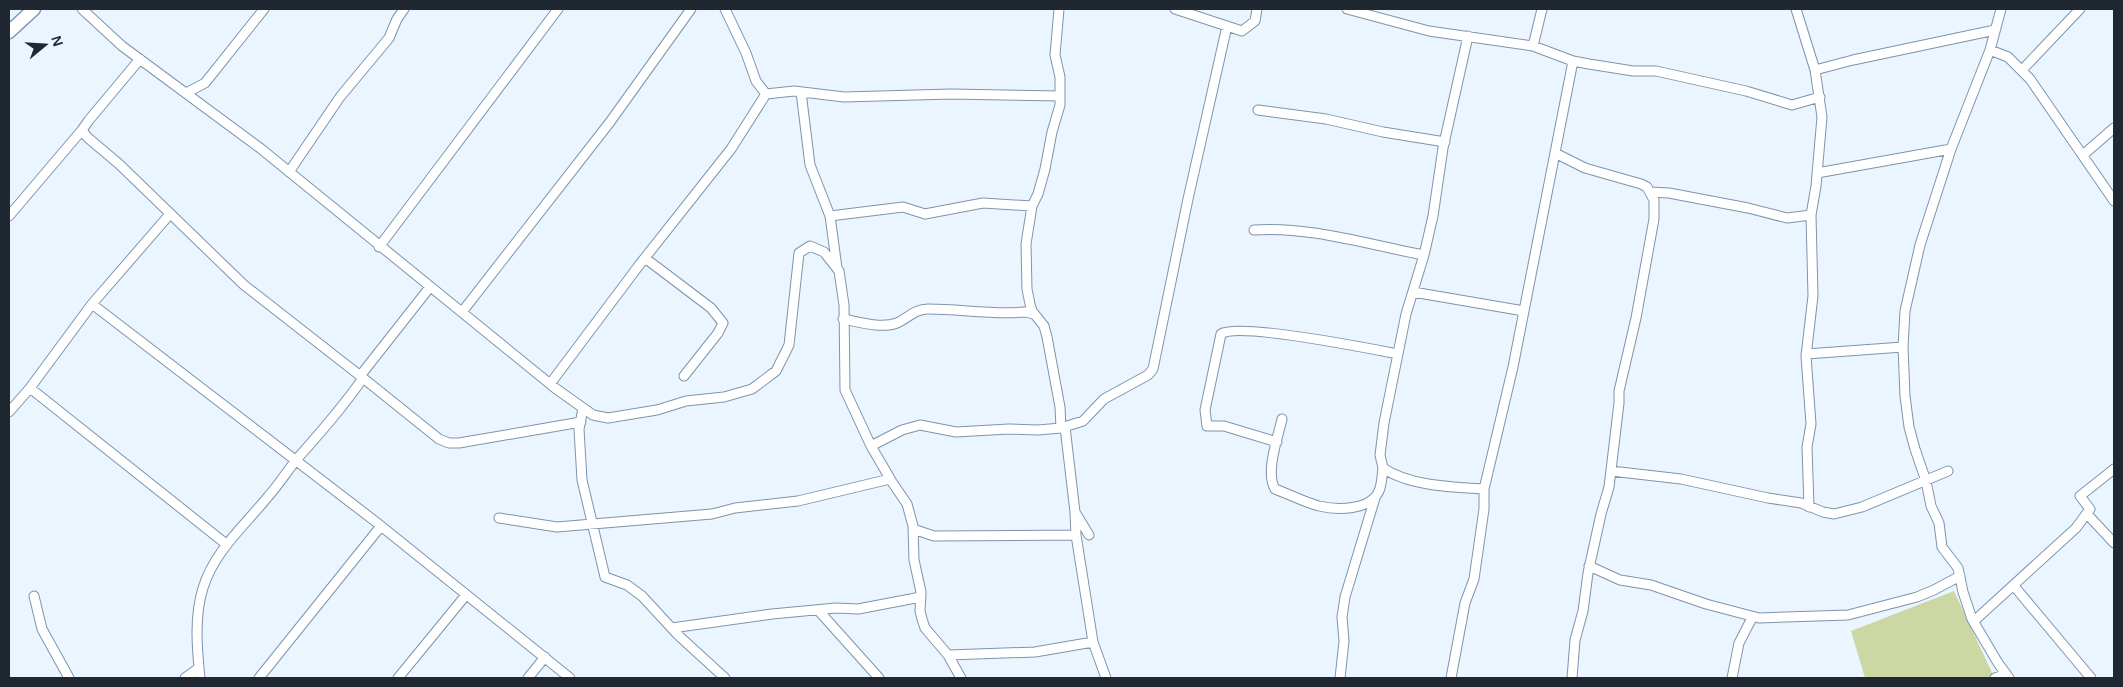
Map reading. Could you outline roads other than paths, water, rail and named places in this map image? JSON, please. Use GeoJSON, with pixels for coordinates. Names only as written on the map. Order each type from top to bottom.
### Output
{"type":"FeatureCollection","features":[{"type":"Feature","properties":{"kind":"street"},"geometry":{"type":"LineString","coordinates":[[9,32],[34,9]]}},
{"type":"Feature","properties":{"kind":"street"},"geometry":{"type":"LineString","coordinates":[[82,9],[122,46],[290,172],[430,288],[550,384],[593,415],[608,418],[656,410],[686,401],[724,397],[752,389],[776,371],[789,345],[799,253],[810,246],[824,252],[837,268]]}},
{"type":"Feature","properties":{"kind":"street"},"geometry":{"type":"LineString","coordinates":[[186,93],[205,83],[264,9]]}},
{"type":"Feature","properties":{"kind":"street"},"geometry":{"type":"LineString","coordinates":[[290,172],[340,97],[389,38],[397,19],[404,9]]}},
{"type":"Feature","properties":{"kind":"street"},"geometry":{"type":"LineString","coordinates":[[379,247],[558,9]]}},
{"type":"Feature","properties":{"kind":"street"},"geometry":{"type":"LineString","coordinates":[[462,312],[593,144],[691,9]]}},
{"type":"Feature","properties":{"kind":"street"},"geometry":{"type":"LineString","coordinates":[[725,9],[746,53],[756,81],[766,94]]}},
{"type":"Feature","properties":{"kind":"street"},"geometry":{"type":"LineString","coordinates":[[1059,9],[1055,55],[1060,105],[1052,132],[1045,169],[1038,194],[1032,206],[1026,244],[1027,289],[1030,311],[1044,326],[1047,337],[1060,407],[1075,512],[1076,535],[1093,642],[1106,678]]}},
{"type":"Feature","properties":{"kind":"street"},"geometry":{"type":"LineString","coordinates":[[1175,9],[1242,31],[1254,21],[1257,9]]}},
{"type":"Feature","properties":{"kind":"street"},"geometry":{"type":"LineString","coordinates":[[1347,9],[1429,31],[1533,46],[1573,61],[1633,71],[1656,71],[1746,91],[1792,105],[1820,97]]}},
{"type":"Feature","properties":{"kind":"street"},"geometry":{"type":"LineString","coordinates":[[1533,46],[1542,9]]}},
{"type":"Feature","properties":{"kind":"street"},"geometry":{"type":"LineString","coordinates":[[1796,9],[1820,97],[1822,136],[1811,215],[1813,296],[1806,354],[1811,424],[1807,447],[1809,507]]}},
{"type":"Feature","properties":{"kind":"street"},"geometry":{"type":"LineString","coordinates":[[1995,678],[2008,676],[1974,621],[1958,568],[1942,546],[1938,523],[1931,506],[1926,481],[1914,449],[1905,396],[1904,347],[1905,311],[1920,245],[1951,149],[1990,50],[2001,9]]}},
{"type":"Feature","properties":{"kind":"street"},"geometry":{"type":"LineString","coordinates":[[2022,70],[2080,9]]}},
{"type":"Feature","properties":{"kind":"street"},"geometry":{"type":"LineString","coordinates":[[871,446],[902,430],[920,425],[956,432],[1010,429],[1038,430],[1063,427],[1083,421],[1104,399],[1148,375],[1153,370],[1188,199],[1227,26]]}},
{"type":"Feature","properties":{"kind":"street"},"geometry":{"type":"LineString","coordinates":[[1814,70],[1995,30]]}},
{"type":"Feature","properties":{"kind":"street"},"geometry":{"type":"LineString","coordinates":[[1340,678],[1344,641],[1342,617],[1345,597],[1380,487],[1383,468],[1380,455],[1384,423],[1398,354],[1433,216],[1445,142],[1468,36]]}},
{"type":"Feature","properties":{"kind":"street"},"geometry":{"type":"LineString","coordinates":[[1990,50],[2008,57],[2022,70],[2114,201]]}},
{"type":"Feature","properties":{"kind":"street"},"geometry":{"type":"LineString","coordinates":[[9,216],[140,60]]}},
{"type":"Feature","properties":{"kind":"street"},"geometry":{"type":"LineString","coordinates":[[1451,678],[1465,603],[1474,579],[1484,509],[1484,489],[1513,367],[1573,61]]}},
{"type":"Feature","properties":{"kind":"street"},"geometry":{"type":"LineString","coordinates":[[766,94],[794,91],[844,97],[951,94],[1060,96]]}},
{"type":"Feature","properties":{"kind":"street"},"geometry":{"type":"LineString","coordinates":[[801,92],[810,165],[830,216],[837,268],[840,277],[844,305],[845,390],[871,446],[907,504],[913,530],[914,560],[922,592],[920,611],[926,628],[948,655],[961,678]]}},
{"type":"Feature","properties":{"kind":"street"},"geometry":{"type":"LineString","coordinates":[[550,384],[645,258],[731,149],[766,94]]}},
{"type":"Feature","properties":{"kind":"street"},"geometry":{"type":"LineString","coordinates":[[1258,110],[1326,119],[1383,132],[1445,142]]}},
{"type":"Feature","properties":{"kind":"street"},"geometry":{"type":"LineString","coordinates":[[2083,155],[2114,128]]}},
{"type":"Feature","properties":{"kind":"street"},"geometry":{"type":"LineString","coordinates":[[82,130],[87,137],[119,164],[244,286],[439,439],[449,443],[471,441],[581,422]]}},
{"type":"Feature","properties":{"kind":"street"},"geometry":{"type":"LineString","coordinates":[[1817,173],[1951,149]]}},
{"type":"Feature","properties":{"kind":"street"},"geometry":{"type":"LineString","coordinates":[[1555,152],[1585,168],[1641,184],[1647,187],[1654,200],[1654,219],[1636,318],[1618,391],[1619,403],[1609,487],[1590,566],[1576,640],[1572,678]]}},
{"type":"Feature","properties":{"kind":"street"},"geometry":{"type":"LineString","coordinates":[[1650,192],[1668,193],[1748,208],[1787,218],[1811,215]]}},
{"type":"Feature","properties":{"kind":"street"},"geometry":{"type":"LineString","coordinates":[[830,216],[903,207],[925,214],[983,204],[1032,206]]}},
{"type":"Feature","properties":{"kind":"street"},"geometry":{"type":"LineString","coordinates":[[9,412],[30,388],[92,304],[170,214]]}},
{"type":"Feature","properties":{"kind":"street"},"geometry":{"type":"LineString","coordinates":[[1254,230],[1279,228],[1309,232],[1424,256]]}},
{"type":"Feature","properties":{"kind":"street"},"geometry":{"type":"LineString","coordinates":[[645,258],[711,308],[723,323],[718,333],[684,376]]}},
{"type":"Feature","properties":{"kind":"street"},"geometry":{"type":"LineString","coordinates":[[200,678],[197,642],[198,609],[202,590],[226,544],[268,498],[296,461],[327,426],[430,288]]}},
{"type":"Feature","properties":{"kind":"street"},"geometry":{"type":"LineString","coordinates":[[1413,292],[1524,311]]}},
{"type":"Feature","properties":{"kind":"street"},"geometry":{"type":"LineString","coordinates":[[92,304],[381,526],[570,678]]}},
{"type":"Feature","properties":{"kind":"street"},"geometry":{"type":"LineString","coordinates":[[843,319],[884,325],[898,323],[918,310],[928,309],[970,312],[1030,311]]}},
{"type":"Feature","properties":{"kind":"street"},"geometry":{"type":"LineString","coordinates":[[1277,442],[1224,426],[1207,426],[1205,410],[1221,334],[1231,330],[1295,337],[1345,343],[1398,354]]}},
{"type":"Feature","properties":{"kind":"street"},"geometry":{"type":"LineString","coordinates":[[1806,354],[1904,347]]}},
{"type":"Feature","properties":{"kind":"street"},"geometry":{"type":"LineString","coordinates":[[30,388],[226,544]]}},
{"type":"Feature","properties":{"kind":"street"},"geometry":{"type":"LineString","coordinates":[[583,408],[579,440],[582,480],[605,577],[627,584],[725,678]]}},
{"type":"Feature","properties":{"kind":"street"},"geometry":{"type":"LineString","coordinates":[[1282,418],[1271,470],[1271,481],[1275,489],[1319,506],[1357,507],[1375,498]]}},
{"type":"Feature","properties":{"kind":"street"},"geometry":{"type":"LineString","coordinates":[[1383,468],[1391,473],[1444,488],[1484,489]]}},
{"type":"Feature","properties":{"kind":"street"},"geometry":{"type":"LineString","coordinates":[[1974,621],[2076,528],[2090,510],[2080,496],[2114,468]]}},
{"type":"Feature","properties":{"kind":"street"},"geometry":{"type":"LineString","coordinates":[[1611,471],[1682,479],[1768,498],[1801,503],[1834,514],[1847,512],[1948,471]]}},
{"type":"Feature","properties":{"kind":"street"},"geometry":{"type":"LineString","coordinates":[[499,518],[557,527],[712,514],[735,508],[784,504],[890,479]]}},
{"type":"Feature","properties":{"kind":"street"},"geometry":{"type":"LineString","coordinates":[[1075,512],[1089,535]]}},
{"type":"Feature","properties":{"kind":"street"},"geometry":{"type":"LineString","coordinates":[[2087,514],[2114,543]]}},
{"type":"Feature","properties":{"kind":"street"},"geometry":{"type":"LineString","coordinates":[[259,678],[381,526]]}},
{"type":"Feature","properties":{"kind":"street"},"geometry":{"type":"LineString","coordinates":[[913,530],[934,536],[1076,535]]}},
{"type":"Feature","properties":{"kind":"street"},"geometry":{"type":"LineString","coordinates":[[1590,566],[1620,580],[1651,585],[1752,618],[1848,615],[1917,597],[1960,576]]}},
{"type":"Feature","properties":{"kind":"street"},"geometry":{"type":"LineString","coordinates":[[2014,586],[2091,678]]}},
{"type":"Feature","properties":{"kind":"street"},"geometry":{"type":"LineString","coordinates":[[398,678],[466,595]]}},
{"type":"Feature","properties":{"kind":"street"},"geometry":{"type":"LineString","coordinates":[[34,596],[42,629],[60,666],[69,678]]}},
{"type":"Feature","properties":{"kind":"street"},"geometry":{"type":"LineString","coordinates":[[672,628],[818,610],[858,609],[921,597]]}},
{"type":"Feature","properties":{"kind":"street"},"geometry":{"type":"LineString","coordinates":[[818,610],[879,678]]}},
{"type":"Feature","properties":{"kind":"street"},"geometry":{"type":"LineString","coordinates":[[1732,678],[1739,642],[1752,618]]}},
{"type":"Feature","properties":{"kind":"street"},"geometry":{"type":"LineString","coordinates":[[948,655],[1035,652],[1093,642]]}},
{"type":"Feature","properties":{"kind":"street"},"geometry":{"type":"LineString","coordinates":[[528,678],[545,658]]}},
{"type":"Feature","properties":{"kind":"street"},"geometry":{"type":"LineString","coordinates":[[190,677],[199,668]]}}]}
